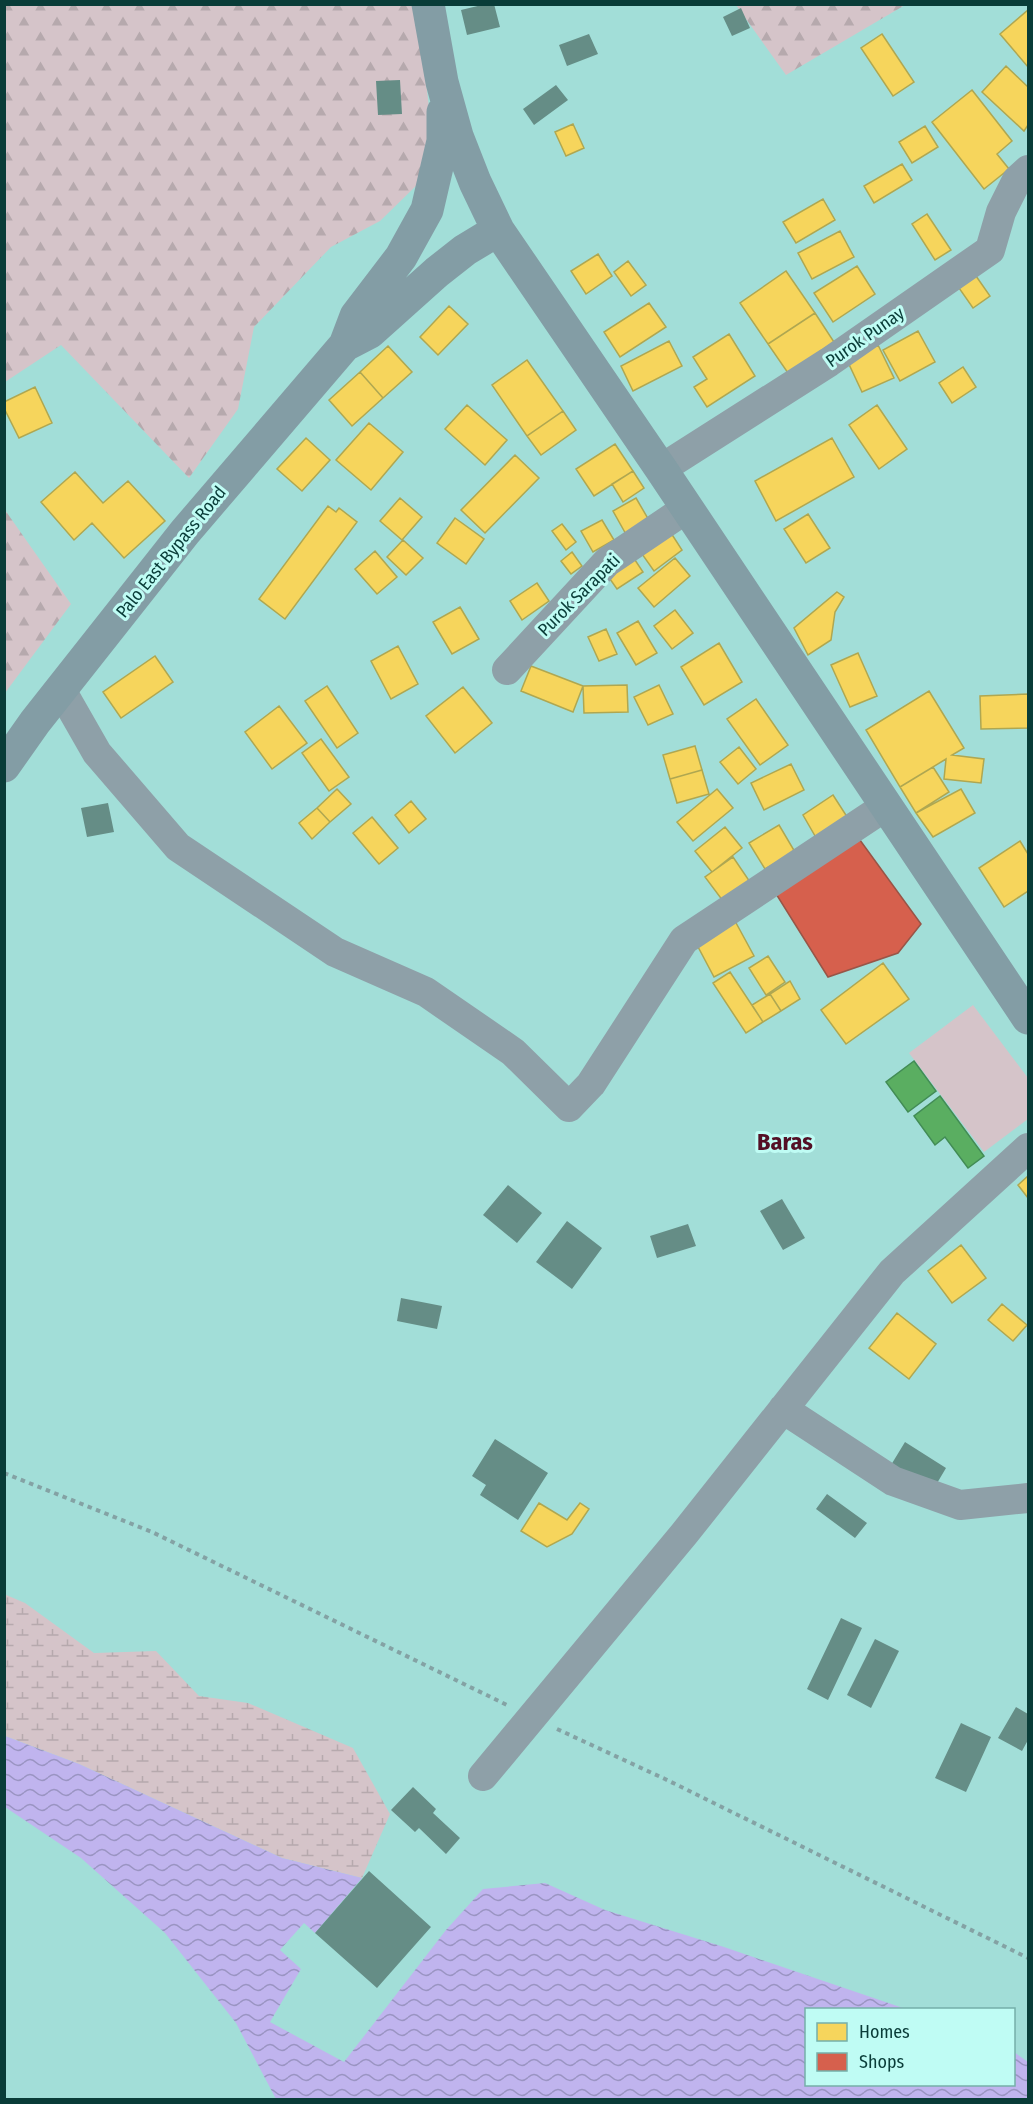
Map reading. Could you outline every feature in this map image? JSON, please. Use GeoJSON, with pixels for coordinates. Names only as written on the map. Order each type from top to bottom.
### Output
{"type":"FeatureCollection","features":[{"type":"Feature","properties":{"kind":"main road"},"geometry":{"type":"LineString","coordinates":[[428,4],[442,82],[457,136],[475,182],[498,230],[662,469],[1029,1018]]}},
{"type":"Feature","properties":{"kind":"main road","name":"Palo East Bypass Road"},"geometry":{"type":"LineString","coordinates":[[427,210],[443,141],[442,82]]}},
{"type":"Feature","properties":{"kind":"main road","name":"Palo East Bypass Road"},"geometry":{"type":"LineString","coordinates":[[4,766],[185,532],[345,345],[356,315],[402,258],[442,183],[453,173],[461,173],[475,182]]}},
{"type":"Feature","properties":{"kind":"main road","name":"Palo East Bypass Road"},"geometry":{"type":"LineString","coordinates":[[345,345],[370,332],[437,272],[465,250],[498,230]]}},
{"type":"Feature","properties":{"kind":"street","name":"Purok Punay"},"geometry":{"type":"LineString","coordinates":[[662,469],[829,362],[990,250],[1002,212],[1017,180],[1029,170]]}},
{"type":"Feature","properties":{"kind":"street","name":"Purok Sarapati"},"geometry":{"type":"LineString","coordinates":[[507,670],[607,562],[687,508]]}},
{"type":"Feature","properties":{"kind":"street"},"geometry":{"type":"LineString","coordinates":[[61,690],[97,753],[178,847],[335,952],[426,992],[513,1052],[569,1107],[591,1084],[684,940],[886,806]]}},
{"type":"Feature","properties":{"kind":"street"},"geometry":{"type":"LineString","coordinates":[[483,1776],[684,1534],[892,1272],[1029,1148]]}},
{"type":"Feature","properties":{"kind":"street"},"geometry":{"type":"LineString","coordinates":[[783,1409],[893,1481],[960,1505],[1029,1498]]}},
{"type":"Feature","properties":{"kind":"green space"},"geometry":{"type":"Polygon","coordinates":[[[5,5],[417,5],[432,133],[419,183],[380,221],[331,247],[254,327],[238,409],[189,478],[61,345],[5,382],[5,5]]]}},
{"type":"Feature","properties":{"kind":"green space"},"geometry":{"type":"Polygon","coordinates":[[[736,5],[905,5],[786,75],[736,5]]]}},
{"type":"Feature","properties":{"kind":"green space"},"geometry":{"type":"Polygon","coordinates":[[[5,510],[71,604],[4,693],[5,510]]]}},
{"type":"Feature","properties":{"kind":"green space"},"geometry":{"type":"Polygon","coordinates":[[[973,1005],[1028,1078],[1028,1119],[984,1152],[909,1053],[973,1005]]]}},
{"type":"Feature","properties":{"kind":"green space"},"geometry":{"type":"Polygon","coordinates":[[[4,1594],[25,1603],[94,1653],[156,1651],[199,1696],[248,1703],[353,1748],[390,1814],[362,1878],[282,1858],[79,1764],[5,1736],[4,1594]]]}},
{"type":"Feature","properties":{"kind":"water"},"geometry":{"type":"Polygon","coordinates":[[[5,1736],[79,1764],[282,1858],[362,1878],[315,1933],[304,1923],[280,1950],[301,1969],[270,2022],[344,2062],[446,1930],[483,1889],[545,1883],[605,1910],[724,1947],[903,2008],[805,2008],[805,2086],[1015,2086],[1015,2053],[1028,2062],[1028,2099],[276,2099],[236,2023],[165,1933],[81,1858],[5,1807],[5,1736]]]}},
{"type":"Feature","properties":{"kind":"building: Homes"},"geometry":{"type":"Polygon","coordinates":[[[1028,10],[1028,67],[1000,34],[1028,10]]]}},
{"type":"Feature","properties":{"kind":"building: Homes"},"geometry":{"type":"Polygon","coordinates":[[[882,34],[914,82],[893,96],[861,48],[882,34]]]}},
{"type":"Feature","properties":{"kind":"building: Homes"},"geometry":{"type":"Polygon","coordinates":[[[1006,66],[1028,87],[1028,125],[1024,131],[982,92],[1006,66]]]}},
{"type":"Feature","properties":{"kind":"building: Homes"},"geometry":{"type":"Polygon","coordinates":[[[972,90],[1012,141],[997,154],[1009,169],[984,189],[932,122],[972,90]]]}},
{"type":"Feature","properties":{"kind":"building: Homes"},"geometry":{"type":"Polygon","coordinates":[[[573,124],[584,148],[566,156],[555,132],[573,124]]]}},
{"type":"Feature","properties":{"kind":"building: Homes"},"geometry":{"type":"Polygon","coordinates":[[[925,126],[938,147],[912,163],[899,142],[925,126]]]}},
{"type":"Feature","properties":{"kind":"building: Homes"},"geometry":{"type":"Polygon","coordinates":[[[902,164],[912,180],[874,203],[864,186],[902,164]]]}},
{"type":"Feature","properties":{"kind":"building: Homes"},"geometry":{"type":"Polygon","coordinates":[[[823,199],[835,220],[796,243],[783,222],[823,199]]]}},
{"type":"Feature","properties":{"kind":"building: Homes"},"geometry":{"type":"Polygon","coordinates":[[[927,214],[951,250],[935,260],[912,224],[927,214]]]}},
{"type":"Feature","properties":{"kind":"building: Homes"},"geometry":{"type":"Polygon","coordinates":[[[840,231],[854,257],[812,279],[798,253],[840,231]]]}},
{"type":"Feature","properties":{"kind":"building: Homes"},"geometry":{"type":"Polygon","coordinates":[[[598,254],[612,276],[586,294],[571,271],[598,254]]]}},
{"type":"Feature","properties":{"kind":"building: Homes"},"geometry":{"type":"Polygon","coordinates":[[[628,261],[646,285],[631,296],[614,272],[628,261]]]}},
{"type":"Feature","properties":{"kind":"building: Homes"},"geometry":{"type":"Polygon","coordinates":[[[857,266],[875,294],[833,322],[814,293],[857,266]]]}},
{"type":"Feature","properties":{"kind":"building: Homes"},"geometry":{"type":"Polygon","coordinates":[[[786,271],[815,313],[768,344],[740,303],[786,271]]]}},
{"type":"Feature","properties":{"kind":"building: Homes"},"geometry":{"type":"Polygon","coordinates":[[[976,276],[990,296],[973,308],[959,288],[976,276]]]}},
{"type":"Feature","properties":{"kind":"building: Homes"},"geometry":{"type":"Polygon","coordinates":[[[649,303],[666,327],[620,357],[604,332],[649,303]]]}},
{"type":"Feature","properties":{"kind":"building: Homes"},"geometry":{"type":"Polygon","coordinates":[[[449,306],[468,324],[438,355],[420,337],[449,306]]]}},
{"type":"Feature","properties":{"kind":"building: Homes"},"geometry":{"type":"Polygon","coordinates":[[[815,313],[834,342],[788,373],[768,344],[815,313]]]}},
{"type":"Feature","properties":{"kind":"building: Homes"},"geometry":{"type":"Polygon","coordinates":[[[918,331],[935,362],[900,381],[883,350],[918,331]]]}},
{"type":"Feature","properties":{"kind":"building: Homes"},"geometry":{"type":"Polygon","coordinates":[[[729,334],[755,376],[707,407],[694,387],[707,379],[693,357],[729,334]]]}},
{"type":"Feature","properties":{"kind":"building: Homes"},"geometry":{"type":"Polygon","coordinates":[[[669,341],[682,366],[633,391],[621,366],[669,341]]]}},
{"type":"Feature","properties":{"kind":"building: Homes"},"geometry":{"type":"Polygon","coordinates":[[[878,345],[894,378],[862,392],[847,360],[878,345]]]}},
{"type":"Feature","properties":{"kind":"building: Homes"},"geometry":{"type":"Polygon","coordinates":[[[388,346],[412,372],[383,398],[360,372],[388,346]]]}},
{"type":"Feature","properties":{"kind":"building: Homes"},"geometry":{"type":"Polygon","coordinates":[[[527,360],[563,411],[527,436],[492,385],[527,360]]]}},
{"type":"Feature","properties":{"kind":"building: Homes"},"geometry":{"type":"Polygon","coordinates":[[[963,367],[976,387],[952,403],[939,383],[963,367]]]}},
{"type":"Feature","properties":{"kind":"building: Homes"},"geometry":{"type":"Polygon","coordinates":[[[360,372],[383,398],[352,426],[329,400],[360,372]]]}},
{"type":"Feature","properties":{"kind":"building: Homes"},"geometry":{"type":"Polygon","coordinates":[[[35,387],[52,423],[19,438],[4,408],[4,402],[35,387]]]}},
{"type":"Feature","properties":{"kind":"building: Homes"},"geometry":{"type":"Polygon","coordinates":[[[467,405],[507,440],[485,465],[445,429],[467,405]]]}},
{"type":"Feature","properties":{"kind":"building: Homes"},"geometry":{"type":"Polygon","coordinates":[[[877,405],[907,449],[879,469],[849,425],[877,405]]]}},
{"type":"Feature","properties":{"kind":"building: Homes"},"geometry":{"type":"Polygon","coordinates":[[[563,411],[576,430],[541,455],[527,436],[563,411]]]}},
{"type":"Feature","properties":{"kind":"building: Homes"},"geometry":{"type":"Polygon","coordinates":[[[369,423],[403,452],[371,490],[336,460],[369,423]]]}},
{"type":"Feature","properties":{"kind":"building: Homes"},"geometry":{"type":"Polygon","coordinates":[[[306,438],[330,460],[302,491],[277,469],[306,438]]]}},
{"type":"Feature","properties":{"kind":"building: Homes"},"geometry":{"type":"Polygon","coordinates":[[[832,438],[854,477],[776,521],[755,481],[832,438]]]}},
{"type":"Feature","properties":{"kind":"building: Homes"},"geometry":{"type":"Polygon","coordinates":[[[615,444],[633,471],[594,496],[576,469],[615,444]]]}},
{"type":"Feature","properties":{"kind":"building: Homes"},"geometry":{"type":"Polygon","coordinates":[[[515,455],[539,478],[485,533],[461,510],[515,455]]]}},
{"type":"Feature","properties":{"kind":"building: Homes"},"geometry":{"type":"Polygon","coordinates":[[[633,471],[644,488],[623,502],[612,484],[633,471]]]}},
{"type":"Feature","properties":{"kind":"building: Homes"},"geometry":{"type":"Polygon","coordinates":[[[75,472],[103,503],[128,481],[165,521],[124,558],[92,523],[74,540],[41,502],[75,472]]]}},
{"type":"Feature","properties":{"kind":"building: Homes"},"geometry":{"type":"Polygon","coordinates":[[[400,498],[422,517],[402,540],[380,521],[400,498]]]}},
{"type":"Feature","properties":{"kind":"building: Homes"},"geometry":{"type":"Polygon","coordinates":[[[636,498],[650,522],[627,536],[613,511],[636,498]]]}},
{"type":"Feature","properties":{"kind":"building: Homes"},"geometry":{"type":"Polygon","coordinates":[[[328,506],[336,512],[339,508],[357,522],[285,619],[259,599],[328,506]]]}},
{"type":"Feature","properties":{"kind":"building: Homes"},"geometry":{"type":"Polygon","coordinates":[[[808,514],[830,548],[806,563],[784,529],[808,514]]]}},
{"type":"Feature","properties":{"kind":"building: Homes"},"geometry":{"type":"Polygon","coordinates":[[[455,518],[484,539],[466,564],[437,543],[455,518]]]}},
{"type":"Feature","properties":{"kind":"building: Homes"},"geometry":{"type":"Polygon","coordinates":[[[602,520],[614,540],[593,552],[581,531],[602,520]]]}},
{"type":"Feature","properties":{"kind":"building: Homes"},"geometry":{"type":"Polygon","coordinates":[[[562,524],[576,542],[566,550],[552,531],[562,524]]]}},
{"type":"Feature","properties":{"kind":"building: Homes"},"geometry":{"type":"Polygon","coordinates":[[[671,533],[682,550],[654,571],[642,554],[671,533]]]}},
{"type":"Feature","properties":{"kind":"building: Homes"},"geometry":{"type":"Polygon","coordinates":[[[403,540],[423,558],[406,575],[387,557],[403,540]]]}},
{"type":"Feature","properties":{"kind":"building: Homes"},"geometry":{"type":"Polygon","coordinates":[[[375,551],[397,577],[377,594],[355,569],[375,551]]]}},
{"type":"Feature","properties":{"kind":"building: Homes"},"geometry":{"type":"Polygon","coordinates":[[[572,552],[582,566],[571,574],[561,561],[572,552]]]}},
{"type":"Feature","properties":{"kind":"building: Homes"},"geometry":{"type":"Polygon","coordinates":[[[631,554],[643,572],[617,589],[605,572],[631,554]]]}},
{"type":"Feature","properties":{"kind":"building: Homes"},"geometry":{"type":"Polygon","coordinates":[[[675,558],[690,576],[654,607],[638,588],[675,558]]]}},
{"type":"Feature","properties":{"kind":"building: Homes"},"geometry":{"type":"Polygon","coordinates":[[[537,583],[549,601],[522,620],[510,601],[537,583]]]}},
{"type":"Feature","properties":{"kind":"building: Homes"},"geometry":{"type":"Polygon","coordinates":[[[837,592],[844,597],[835,612],[831,640],[808,655],[794,628],[837,592]]]}},
{"type":"Feature","properties":{"kind":"building: Homes"},"geometry":{"type":"Polygon","coordinates":[[[460,607],[479,639],[452,654],[433,622],[460,607]]]}},
{"type":"Feature","properties":{"kind":"building: Homes"},"geometry":{"type":"Polygon","coordinates":[[[675,610],[693,633],[672,649],[654,626],[675,610]]]}},
{"type":"Feature","properties":{"kind":"building: Homes"},"geometry":{"type":"Polygon","coordinates":[[[638,621],[657,653],[636,665],[617,633],[638,621]]]}},
{"type":"Feature","properties":{"kind":"building: Homes"},"geometry":{"type":"Polygon","coordinates":[[[606,629],[617,654],[599,661],[588,637],[606,629]]]}},
{"type":"Feature","properties":{"kind":"building: Homes"},"geometry":{"type":"Polygon","coordinates":[[[719,643],[742,682],[704,705],[681,667],[719,643]]]}},
{"type":"Feature","properties":{"kind":"building: Homes"},"geometry":{"type":"Polygon","coordinates":[[[398,646],[418,684],[391,699],[371,661],[398,646]]]}},
{"type":"Feature","properties":{"kind":"building: Homes"},"geometry":{"type":"Polygon","coordinates":[[[858,653],[877,696],[850,707],[831,665],[858,653]]]}},
{"type":"Feature","properties":{"kind":"building: Homes"},"geometry":{"type":"Polygon","coordinates":[[[155,656],[173,682],[121,718],[103,692],[155,656]]]}},
{"type":"Feature","properties":{"kind":"building: Homes"},"geometry":{"type":"Polygon","coordinates":[[[531,666],[583,686],[573,712],[521,691],[531,666]]]}},
{"type":"Feature","properties":{"kind":"building: Homes"},"geometry":{"type":"Polygon","coordinates":[[[627,685],[628,712],[584,713],[583,686],[627,685]]]}},
{"type":"Feature","properties":{"kind":"building: Homes"},"geometry":{"type":"Polygon","coordinates":[[[659,685],[673,714],[648,725],[634,697],[659,685]]]}},
{"type":"Feature","properties":{"kind":"building: Homes"},"geometry":{"type":"Polygon","coordinates":[[[327,686],[358,733],[337,748],[305,701],[327,686]]]}},
{"type":"Feature","properties":{"kind":"building: Homes"},"geometry":{"type":"Polygon","coordinates":[[[463,687],[492,723],[455,753],[426,716],[463,687]]]}},
{"type":"Feature","properties":{"kind":"building: Homes"},"geometry":{"type":"Polygon","coordinates":[[[929,691],[964,748],[952,755],[984,759],[981,783],[944,779],[946,759],[900,787],[866,730],[929,691]]]}},
{"type":"Feature","properties":{"kind":"building: Homes"},"geometry":{"type":"Polygon","coordinates":[[[1028,694],[1028,728],[981,729],[980,696],[1028,694]]]}},
{"type":"Feature","properties":{"kind":"building: Homes"},"geometry":{"type":"Polygon","coordinates":[[[756,699],[788,745],[760,765],[727,719],[756,699]]]}},
{"type":"Feature","properties":{"kind":"building: Homes"},"geometry":{"type":"Polygon","coordinates":[[[279,706],[307,743],[272,769],[245,732],[279,706]]]}},
{"type":"Feature","properties":{"kind":"building: Homes"},"geometry":{"type":"Polygon","coordinates":[[[321,739],[349,777],[329,791],[302,753],[321,739]]]}},
{"type":"Feature","properties":{"kind":"building: Homes"},"geometry":{"type":"Polygon","coordinates":[[[695,746],[702,770],[670,779],[663,755],[695,746]]]}},
{"type":"Feature","properties":{"kind":"building: Homes"},"geometry":{"type":"Polygon","coordinates":[[[739,747],[756,769],[738,784],[720,762],[739,747]]]}},
{"type":"Feature","properties":{"kind":"building: Homes"},"geometry":{"type":"Polygon","coordinates":[[[791,764],[804,790],[764,810],[751,783],[791,764]]]}},
{"type":"Feature","properties":{"kind":"building: Homes"},"geometry":{"type":"Polygon","coordinates":[[[933,767],[949,792],[916,813],[900,787],[933,767]]]}},
{"type":"Feature","properties":{"kind":"building: Homes"},"geometry":{"type":"Polygon","coordinates":[[[702,770],[709,794],[677,803],[670,779],[702,770]]]}},
{"type":"Feature","properties":{"kind":"building: Homes"},"geometry":{"type":"Polygon","coordinates":[[[337,789],[351,804],[330,822],[317,808],[337,789]]]}},
{"type":"Feature","properties":{"kind":"building: Homes"},"geometry":{"type":"Polygon","coordinates":[[[717,789],[733,808],[693,841],[677,822],[717,789]]]}},
{"type":"Feature","properties":{"kind":"building: Homes"},"geometry":{"type":"Polygon","coordinates":[[[961,789],[975,813],[933,837],[916,813],[961,789]]]}},
{"type":"Feature","properties":{"kind":"building: Homes"},"geometry":{"type":"Polygon","coordinates":[[[833,795],[853,826],[822,848],[803,815],[833,795]]]}},
{"type":"Feature","properties":{"kind":"building: Homes"},"geometry":{"type":"Polygon","coordinates":[[[411,801],[426,819],[409,833],[395,815],[411,801]]]}},
{"type":"Feature","properties":{"kind":"building: Homes"},"geometry":{"type":"Polygon","coordinates":[[[317,808],[330,822],[312,839],[299,823],[317,808]]]}},
{"type":"Feature","properties":{"kind":"building: Homes"},"geometry":{"type":"Polygon","coordinates":[[[372,817],[398,848],[379,864],[353,833],[372,817]]]}},
{"type":"Feature","properties":{"kind":"building: Homes"},"geometry":{"type":"Polygon","coordinates":[[[779,825],[795,852],[765,869],[749,843],[779,825]]]}},
{"type":"Feature","properties":{"kind":"building: Homes"},"geometry":{"type":"Polygon","coordinates":[[[725,827],[742,848],[712,872],[695,851],[725,827]]]}},
{"type":"Feature","properties":{"kind":"building: Homes"},"geometry":{"type":"Polygon","coordinates":[[[1020,841],[1028,854],[1028,891],[1004,907],[979,868],[1020,841]]]}},
{"type":"Feature","properties":{"kind":"building: Homes"},"geometry":{"type":"Polygon","coordinates":[[[733,857],[750,882],[723,901],[705,877],[733,857]]]}},
{"type":"Feature","properties":{"kind":"building: Homes"},"geometry":{"type":"Polygon","coordinates":[[[735,921],[754,956],[714,977],[696,943],[735,921]]]}},
{"type":"Feature","properties":{"kind":"building: Homes"},"geometry":{"type":"Polygon","coordinates":[[[768,956],[785,982],[766,995],[749,968],[768,956]]]}},
{"type":"Feature","properties":{"kind":"building: Homes"},"geometry":{"type":"Polygon","coordinates":[[[883,963],[909,999],[846,1044],[821,1010],[883,963]]]}},
{"type":"Feature","properties":{"kind":"building: Homes"},"geometry":{"type":"Polygon","coordinates":[[[730,972],[763,1022],[746,1033],[713,983],[730,972]]]}},
{"type":"Feature","properties":{"kind":"building: Homes"},"geometry":{"type":"Polygon","coordinates":[[[790,981],[800,999],[781,1011],[770,994],[790,981]]]}},
{"type":"Feature","properties":{"kind":"building: Homes"},"geometry":{"type":"Polygon","coordinates":[[[770,994],[781,1011],[763,1022],[752,1005],[770,994]]]}},
{"type":"Feature","properties":{"kind":"building: Homes"},"geometry":{"type":"Polygon","coordinates":[[[1028,1176],[1028,1198],[1018,1185],[1028,1176]]]}},
{"type":"Feature","properties":{"kind":"building: Homes"},"geometry":{"type":"Polygon","coordinates":[[[961,1245],[986,1278],[952,1303],[928,1271],[961,1245]]]}},
{"type":"Feature","properties":{"kind":"building: Homes"},"geometry":{"type":"Polygon","coordinates":[[[1002,1304],[1027,1325],[1013,1341],[988,1320],[1002,1304]]]}},
{"type":"Feature","properties":{"kind":"building: Homes"},"geometry":{"type":"Polygon","coordinates":[[[897,1313],[936,1344],[909,1379],[869,1348],[897,1313]]]}},
{"type":"Feature","properties":{"kind":"building: Homes"},"geometry":{"type":"Polygon","coordinates":[[[539,1503],[567,1520],[580,1503],[589,1509],[572,1534],[547,1547],[521,1531],[539,1503]]]}},
{"type":"Feature","properties":{"kind":"building: Shops"},"geometry":{"type":"Polygon","coordinates":[[[857,836],[921,924],[898,953],[828,977],[773,889],[857,836]]]}},
{"type":"Feature","properties":{"kind":"building: Public"},"geometry":{"type":"Polygon","coordinates":[[[914,1061],[936,1091],[908,1112],[886,1082],[914,1061]]]}},
{"type":"Feature","properties":{"kind":"building: Public"},"geometry":{"type":"Polygon","coordinates":[[[940,1096],[984,1156],[968,1168],[945,1137],[935,1145],[914,1116],[940,1096]]]}},
{"type":"Feature","properties":{"kind":"building: Other"},"geometry":{"type":"Polygon","coordinates":[[[494,4],[500,27],[467,35],[461,10],[494,4]]]}},
{"type":"Feature","properties":{"kind":"building: Other"},"geometry":{"type":"Polygon","coordinates":[[[741,8],[750,28],[732,36],[723,17],[741,8]]]}},
{"type":"Feature","properties":{"kind":"building: Other"},"geometry":{"type":"Polygon","coordinates":[[[589,34],[598,54],[567,66],[559,45],[589,34]]]}},
{"type":"Feature","properties":{"kind":"building: Other"},"geometry":{"type":"Polygon","coordinates":[[[400,80],[402,114],[378,115],[376,81],[400,80]]]}},
{"type":"Feature","properties":{"kind":"building: Other"},"geometry":{"type":"Polygon","coordinates":[[[556,85],[568,100],[534,125],[523,109],[556,85]]]}},
{"type":"Feature","properties":{"kind":"building: Other"},"geometry":{"type":"Polygon","coordinates":[[[108,803],[114,832],[87,837],[81,808],[108,803]]]}},
{"type":"Feature","properties":{"kind":"building: Other"},"geometry":{"type":"Polygon","coordinates":[[[508,1185],[542,1213],[517,1243],[483,1215],[508,1185]]]}},
{"type":"Feature","properties":{"kind":"building: Other"},"geometry":{"type":"Polygon","coordinates":[[[782,1199],[805,1238],[783,1250],[760,1211],[782,1199]]]}},
{"type":"Feature","properties":{"kind":"building: Other"},"geometry":{"type":"Polygon","coordinates":[[[567,1221],[602,1248],[572,1289],[536,1262],[567,1221]]]}},
{"type":"Feature","properties":{"kind":"building: Other"},"geometry":{"type":"Polygon","coordinates":[[[688,1224],[696,1246],[657,1258],[650,1236],[688,1224]]]}},
{"type":"Feature","properties":{"kind":"building: Other"},"geometry":{"type":"Polygon","coordinates":[[[401,1298],[442,1306],[437,1329],[397,1321],[401,1298]]]}},
{"type":"Feature","properties":{"kind":"building: Other"},"geometry":{"type":"Polygon","coordinates":[[[495,1439],[548,1473],[518,1520],[480,1495],[486,1485],[472,1476],[495,1439]]]}},
{"type":"Feature","properties":{"kind":"building: Other"},"geometry":{"type":"Polygon","coordinates":[[[905,1442],[946,1468],[933,1490],[891,1465],[905,1442]]]}},
{"type":"Feature","properties":{"kind":"building: Other"},"geometry":{"type":"Polygon","coordinates":[[[827,1494],[867,1523],[855,1538],[816,1509],[827,1494]]]}},
{"type":"Feature","properties":{"kind":"building: Other"},"geometry":{"type":"Polygon","coordinates":[[[841,1618],[862,1628],[828,1700],[807,1689],[841,1618]]]}},
{"type":"Feature","properties":{"kind":"building: Other"},"geometry":{"type":"Polygon","coordinates":[[[875,1639],[899,1651],[871,1708],[847,1695],[875,1639]]]}},
{"type":"Feature","properties":{"kind":"building: Other"},"geometry":{"type":"Polygon","coordinates":[[[1016,1707],[1028,1714],[1028,1740],[1022,1751],[998,1738],[1016,1707]]]}},
{"type":"Feature","properties":{"kind":"building: Other"},"geometry":{"type":"Polygon","coordinates":[[[961,1723],[991,1737],[966,1792],[935,1778],[961,1723]]]}},
{"type":"Feature","properties":{"kind":"building: Other"},"geometry":{"type":"Polygon","coordinates":[[[413,1787],[436,1809],[433,1813],[460,1838],[446,1854],[419,1828],[415,1832],[391,1810],[413,1787]]]}},
{"type":"Feature","properties":{"kind":"building: Other"},"geometry":{"type":"Polygon","coordinates":[[[369,1871],[431,1927],[377,1988],[315,1933],[369,1871]]]}},
{"type":"Feature","properties":{"kind":"district","name":"Baras"},"geometry":{"type":"Point","coordinates":[785,1142]}}]}
